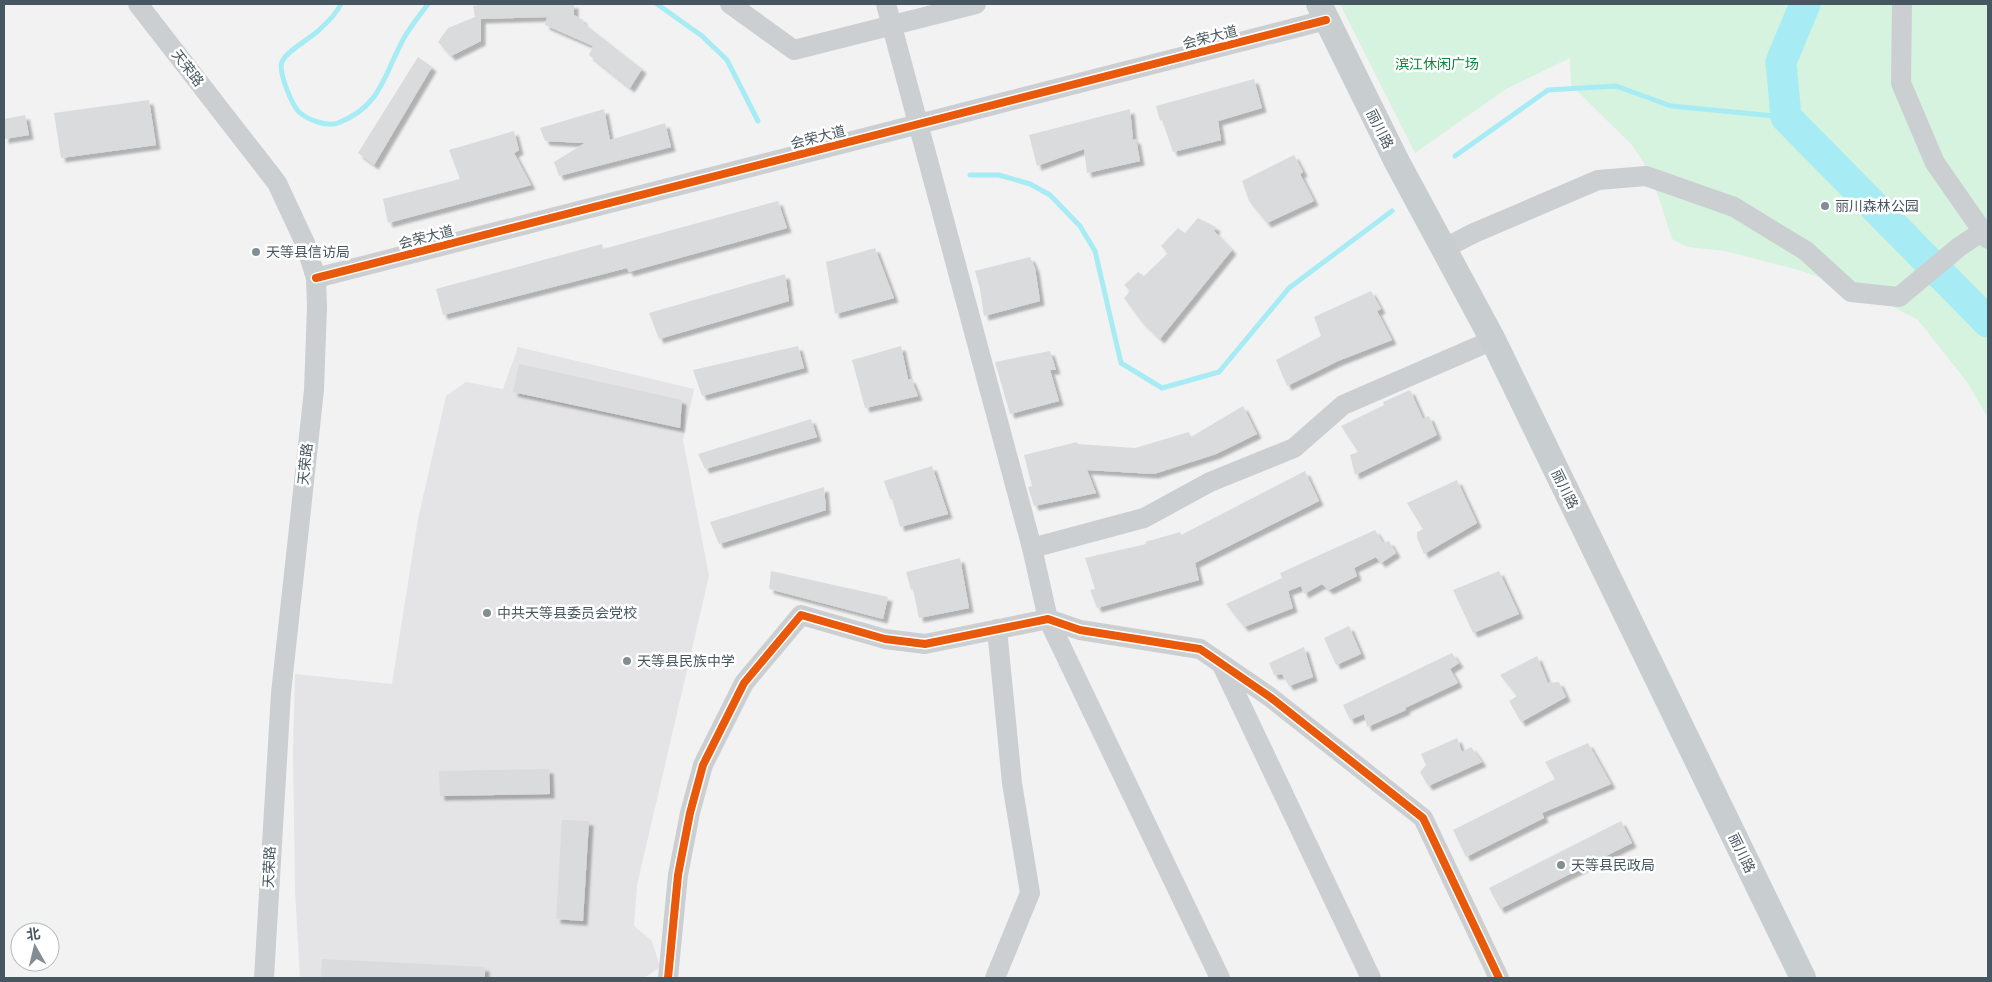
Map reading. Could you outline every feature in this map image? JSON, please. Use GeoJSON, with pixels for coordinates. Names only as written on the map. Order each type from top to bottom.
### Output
{"type":"FeatureCollection","features":[{"type":"Feature","properties":{"kind":"main road","name":"丽川路"},"geometry":{"type":"LineString","coordinates":[[1322,12],[1397,162],[1493,340],[1803,978]]}},
{"type":"Feature","properties":{"kind":"street","name":"天荣路"},"geometry":{"type":"LineString","coordinates":[[138,4],[277,183],[305,243],[316,278],[317,307],[314,390],[281,693],[264,978]]}},
{"type":"Feature","properties":{"kind":"street"},"geometry":{"type":"LineString","coordinates":[[730,4],[794,50],[976,4]]}},
{"type":"Feature","properties":{"kind":"street"},"geometry":{"type":"LineString","coordinates":[[886,4],[1032,548],[1048,619],[1220,978]]}},
{"type":"Feature","properties":{"kind":"street"},"geometry":{"type":"LineString","coordinates":[[1445,248],[1474,233],[1598,180],[1646,176],[1734,207],[1806,251],[1851,292],[1899,297],[1959,247],[1985,235],[1936,163],[1902,83],[1902,4]]}},
{"type":"Feature","properties":{"kind":"street","name":"会荣大道"},"geometry":{"type":"LineString","coordinates":[[316,278],[918,124],[1322,12]]}},
{"type":"Feature","properties":{"kind":"street"},"geometry":{"type":"LineString","coordinates":[[1032,548],[1144,518],[1210,482],[1294,448],[1343,405],[1493,340]]}},
{"type":"Feature","properties":{"kind":"street"},"geometry":{"type":"LineString","coordinates":[[668,978],[678,875],[690,813],[703,765],[744,683],[801,615],[885,639],[925,644],[1048,619],[1080,630],[1200,649],[1270,697],[1423,818],[1499,978]]}},
{"type":"Feature","properties":{"kind":"street"},"geometry":{"type":"LineString","coordinates":[[995,978],[1030,893],[1012,783],[997,629]]}},
{"type":"Feature","properties":{"kind":"street"},"geometry":{"type":"LineString","coordinates":[[1221,663],[1371,978]]}},
{"type":"Feature","properties":{"kind":"shaded area","name":"天等县民族中学"},"geometry":{"type":"Polygon","coordinates":[[[518,347],[694,389],[683,440],[709,576],[637,885],[634,926],[652,941],[660,967],[644,978],[300,978],[295,891],[293,751],[295,674],[392,684],[418,519],[446,396],[466,382],[503,389],[518,347]]]}},
{"type":"Feature","properties":{"kind":"green space","name":"丽川森林公园"},"geometry":{"type":"Polygon","coordinates":[[[1340,4],[1988,4],[1988,418],[1967,382],[1918,320],[1876,298],[1802,271],[1725,251],[1688,247],[1672,239],[1651,174],[1632,145],[1571,85],[1570,58],[1506,89],[1415,153],[1340,4]]]}},
{"type":"Feature","properties":{"kind":"building"},"geometry":{"type":"Polygon","coordinates":[[[485,4],[574,4],[574,15],[583,20],[582,22],[642,69],[630,88],[589,55],[593,46],[545,25],[547,17],[481,19],[481,41],[451,56],[438,42],[448,28],[475,17],[473,6],[485,4]]]}},
{"type":"Feature","properties":{"kind":"building"},"geometry":{"type":"Polygon","coordinates":[[[418,57],[432,67],[374,165],[358,153],[418,57]]]}},
{"type":"Feature","properties":{"kind":"building"},"geometry":{"type":"Polygon","coordinates":[[[1254,79],[1262,108],[1218,121],[1221,140],[1173,152],[1156,106],[1254,79]]]}},
{"type":"Feature","properties":{"kind":"building"},"geometry":{"type":"Polygon","coordinates":[[[149,100],[156,145],[61,158],[54,113],[149,100]]]}},
{"type":"Feature","properties":{"kind":"building"},"geometry":{"type":"Polygon","coordinates":[[[604,109],[610,140],[665,123],[671,147],[559,176],[554,162],[585,143],[545,141],[540,128],[604,109]]]}},
{"type":"Feature","properties":{"kind":"building"},"geometry":{"type":"Polygon","coordinates":[[[1130,109],[1133,140],[1136,139],[1140,161],[1087,173],[1084,149],[1037,166],[1029,135],[1130,109]]]}},
{"type":"Feature","properties":{"kind":"building"},"geometry":{"type":"Polygon","coordinates":[[[25,115],[29,135],[4,139],[4,119],[25,115]]]}},
{"type":"Feature","properties":{"kind":"building"},"geometry":{"type":"Polygon","coordinates":[[[514,131],[519,150],[514,153],[531,185],[388,223],[383,199],[460,179],[449,150],[514,131]]]}},
{"type":"Feature","properties":{"kind":"building"},"geometry":{"type":"Polygon","coordinates":[[[1294,155],[1303,172],[1300,174],[1314,201],[1267,223],[1249,201],[1242,181],[1294,155]]]}},
{"type":"Feature","properties":{"kind":"building"},"geometry":{"type":"Polygon","coordinates":[[[778,201],[787,228],[629,272],[627,268],[443,315],[436,289],[602,244],[603,249],[778,201]]]}},
{"type":"Feature","properties":{"kind":"building"},"geometry":{"type":"Polygon","coordinates":[[[1198,218],[1216,227],[1214,231],[1232,250],[1160,339],[1141,321],[1124,298],[1130,291],[1124,285],[1138,272],[1144,276],[1168,253],[1161,246],[1178,228],[1185,233],[1198,218]]]}},
{"type":"Feature","properties":{"kind":"building"},"geometry":{"type":"Polygon","coordinates":[[[875,248],[894,298],[835,314],[826,262],[875,248]]]}},
{"type":"Feature","properties":{"kind":"building"},"geometry":{"type":"Polygon","coordinates":[[[1030,257],[1035,268],[1040,301],[984,316],[975,271],[1030,257]]]}},
{"type":"Feature","properties":{"kind":"building"},"geometry":{"type":"Polygon","coordinates":[[[785,274],[789,301],[659,339],[649,313],[785,274]]]}},
{"type":"Feature","properties":{"kind":"building"},"geometry":{"type":"Polygon","coordinates":[[[1371,291],[1381,309],[1377,311],[1392,340],[1338,361],[1287,386],[1276,360],[1321,336],[1314,317],[1371,291]]]}},
{"type":"Feature","properties":{"kind":"building"},"geometry":{"type":"Polygon","coordinates":[[[798,346],[804,368],[702,396],[693,370],[798,346]]]}},
{"type":"Feature","properties":{"kind":"building"},"geometry":{"type":"Polygon","coordinates":[[[901,346],[908,379],[911,379],[918,396],[865,408],[852,360],[901,346]]]}},
{"type":"Feature","properties":{"kind":"building"},"geometry":{"type":"Polygon","coordinates":[[[1050,351],[1056,370],[1050,370],[1059,401],[1010,414],[995,362],[1050,351]]]}},
{"type":"Feature","properties":{"kind":"building"},"geometry":{"type":"Polygon","coordinates":[[[519,364],[682,400],[680,428],[513,392],[519,364]]]}},
{"type":"Feature","properties":{"kind":"building"},"geometry":{"type":"Polygon","coordinates":[[[1410,390],[1423,419],[1429,416],[1437,435],[1355,475],[1350,455],[1358,452],[1341,426],[1384,405],[1383,402],[1410,390]]]}},
{"type":"Feature","properties":{"kind":"building"},"geometry":{"type":"Polygon","coordinates":[[[1243,406],[1257,434],[1216,454],[1154,474],[1087,470],[1096,493],[1034,506],[1028,487],[1032,486],[1024,455],[1077,442],[1078,444],[1135,448],[1189,432],[1191,437],[1243,406]]]}},
{"type":"Feature","properties":{"kind":"building"},"geometry":{"type":"Polygon","coordinates":[[[811,419],[817,437],[705,469],[698,454],[811,419]]]}},
{"type":"Feature","properties":{"kind":"building"},"geometry":{"type":"Polygon","coordinates":[[[932,466],[948,514],[900,527],[892,499],[890,499],[884,481],[932,466]]]}},
{"type":"Feature","properties":{"kind":"building"},"geometry":{"type":"Polygon","coordinates":[[[1305,471],[1319,501],[1195,563],[1199,580],[1097,608],[1090,590],[1095,589],[1085,558],[1146,544],[1145,542],[1180,532],[1181,535],[1305,471]]]}},
{"type":"Feature","properties":{"kind":"building"},"geometry":{"type":"Polygon","coordinates":[[[1457,480],[1477,523],[1424,554],[1417,538],[1417,532],[1423,529],[1407,503],[1457,480]]]}},
{"type":"Feature","properties":{"kind":"building"},"geometry":{"type":"Polygon","coordinates":[[[824,487],[826,510],[719,544],[710,522],[824,487]]]}},
{"type":"Feature","properties":{"kind":"building"},"geometry":{"type":"Polygon","coordinates":[[[1375,530],[1383,543],[1389,541],[1396,553],[1381,563],[1376,557],[1354,568],[1357,576],[1329,590],[1322,584],[1304,594],[1301,586],[1288,591],[1293,608],[1244,627],[1226,604],[1282,578],[1280,573],[1375,530]]]}},
{"type":"Feature","properties":{"kind":"building"},"geometry":{"type":"Polygon","coordinates":[[[960,558],[969,608],[919,618],[913,589],[911,590],[906,572],[960,558]]]}},
{"type":"Feature","properties":{"kind":"building"},"geometry":{"type":"Polygon","coordinates":[[[771,571],[888,597],[883,619],[769,589],[771,571]]]}},
{"type":"Feature","properties":{"kind":"building"},"geometry":{"type":"Polygon","coordinates":[[[1499,571],[1519,614],[1473,633],[1453,590],[1499,571]]]}},
{"type":"Feature","properties":{"kind":"building"},"geometry":{"type":"Polygon","coordinates":[[[1349,626],[1361,654],[1336,665],[1324,638],[1349,626]]]}},
{"type":"Feature","properties":{"kind":"building"},"geometry":{"type":"Polygon","coordinates":[[[1304,647],[1313,677],[1289,686],[1282,674],[1274,675],[1269,663],[1304,647]]]}},
{"type":"Feature","properties":{"kind":"building"},"geometry":{"type":"Polygon","coordinates":[[[1452,653],[1459,663],[1450,669],[1458,683],[1405,708],[1406,710],[1367,727],[1364,714],[1350,720],[1343,705],[1452,653]]]}},
{"type":"Feature","properties":{"kind":"building"},"geometry":{"type":"Polygon","coordinates":[[[1537,656],[1548,683],[1559,682],[1566,697],[1521,722],[1509,701],[1517,696],[1500,675],[1537,656]]]}},
{"type":"Feature","properties":{"kind":"building"},"geometry":{"type":"Polygon","coordinates":[[[1457,738],[1462,752],[1471,747],[1482,762],[1428,786],[1420,772],[1426,765],[1421,754],[1457,738]]]}},
{"type":"Feature","properties":{"kind":"building"},"geometry":{"type":"Polygon","coordinates":[[[1588,743],[1611,784],[1542,813],[1544,818],[1466,857],[1453,830],[1555,779],[1545,762],[1588,743]]]}},
{"type":"Feature","properties":{"kind":"building"},"geometry":{"type":"Polygon","coordinates":[[[549,769],[550,794],[440,796],[439,771],[549,769]]]}},
{"type":"Feature","properties":{"kind":"building"},"geometry":{"type":"Polygon","coordinates":[[[562,820],[589,821],[583,921],[556,919],[562,820]]]}},
{"type":"Feature","properties":{"kind":"building","name":"天等县民政局"},"geometry":{"type":"Polygon","coordinates":[[[1621,821],[1632,843],[1500,909],[1489,888],[1621,821]]]}},
{"type":"Feature","properties":{"kind":"building"},"geometry":{"type":"Polygon","coordinates":[[[322,959],[485,967],[485,978],[321,978],[322,959]]]}},
{"type":"Feature","properties":{"kind":"waterway"},"geometry":{"type":"LineString","coordinates":[[341,4],[334,15],[315,34],[284,58],[281,67],[286,88],[299,112],[312,120],[329,124],[338,123],[353,116],[373,98],[380,88],[404,38],[428,4]]}},
{"type":"Feature","properties":{"kind":"waterway"},"geometry":{"type":"LineString","coordinates":[[657,4],[702,36],[727,60],[758,121]]}},
{"type":"Feature","properties":{"kind":"waterway"},"geometry":{"type":"LineString","coordinates":[[1805,4],[1781,62],[1786,117],[1988,322]]}},
{"type":"Feature","properties":{"kind":"waterway"},"geometry":{"type":"LineString","coordinates":[[1455,156],[1548,90],[1616,86],[1671,106],[1786,117]]}},
{"type":"Feature","properties":{"kind":"waterway"},"geometry":{"type":"LineString","coordinates":[[970,175],[999,175],[1030,184],[1050,195],[1080,226],[1095,251],[1121,363],[1162,388],[1219,372],[1289,288],[1392,211]]}},
{"type":"Feature","properties":{"kind":"cycle path"},"geometry":{"type":"LineString","coordinates":[[316,278],[1326,20]]}},
{"type":"Feature","properties":{"kind":"cycle path"},"geometry":{"type":"LineString","coordinates":[[668,978],[678,875],[690,813],[703,765],[744,683],[801,615],[885,639],[925,644],[1048,619],[1080,630],[1200,649],[1270,697],[1423,818],[1499,978]]}},
{"type":"Feature","properties":{"kind":"place","name":"丽川森林公园"},"geometry":{"type":"Point","coordinates":[1825,206]}},
{"type":"Feature","properties":{"kind":"place","name":"天等县信访局"},"geometry":{"type":"Point","coordinates":[256,252]}},
{"type":"Feature","properties":{"kind":"place","name":"中共天等县委员会党校"},"geometry":{"type":"Point","coordinates":[487,613]}},
{"type":"Feature","properties":{"kind":"place","name":"天等县民族中学"},"geometry":{"type":"Point","coordinates":[627,661]}},
{"type":"Feature","properties":{"kind":"place","name":"天等县民政局"},"geometry":{"type":"Point","coordinates":[1561,865]}},
{"type":"Feature","properties":{"kind":"park label","name":"滨江休闲广场"},"geometry":{"type":"Point","coordinates":[1437,64]}}]}
